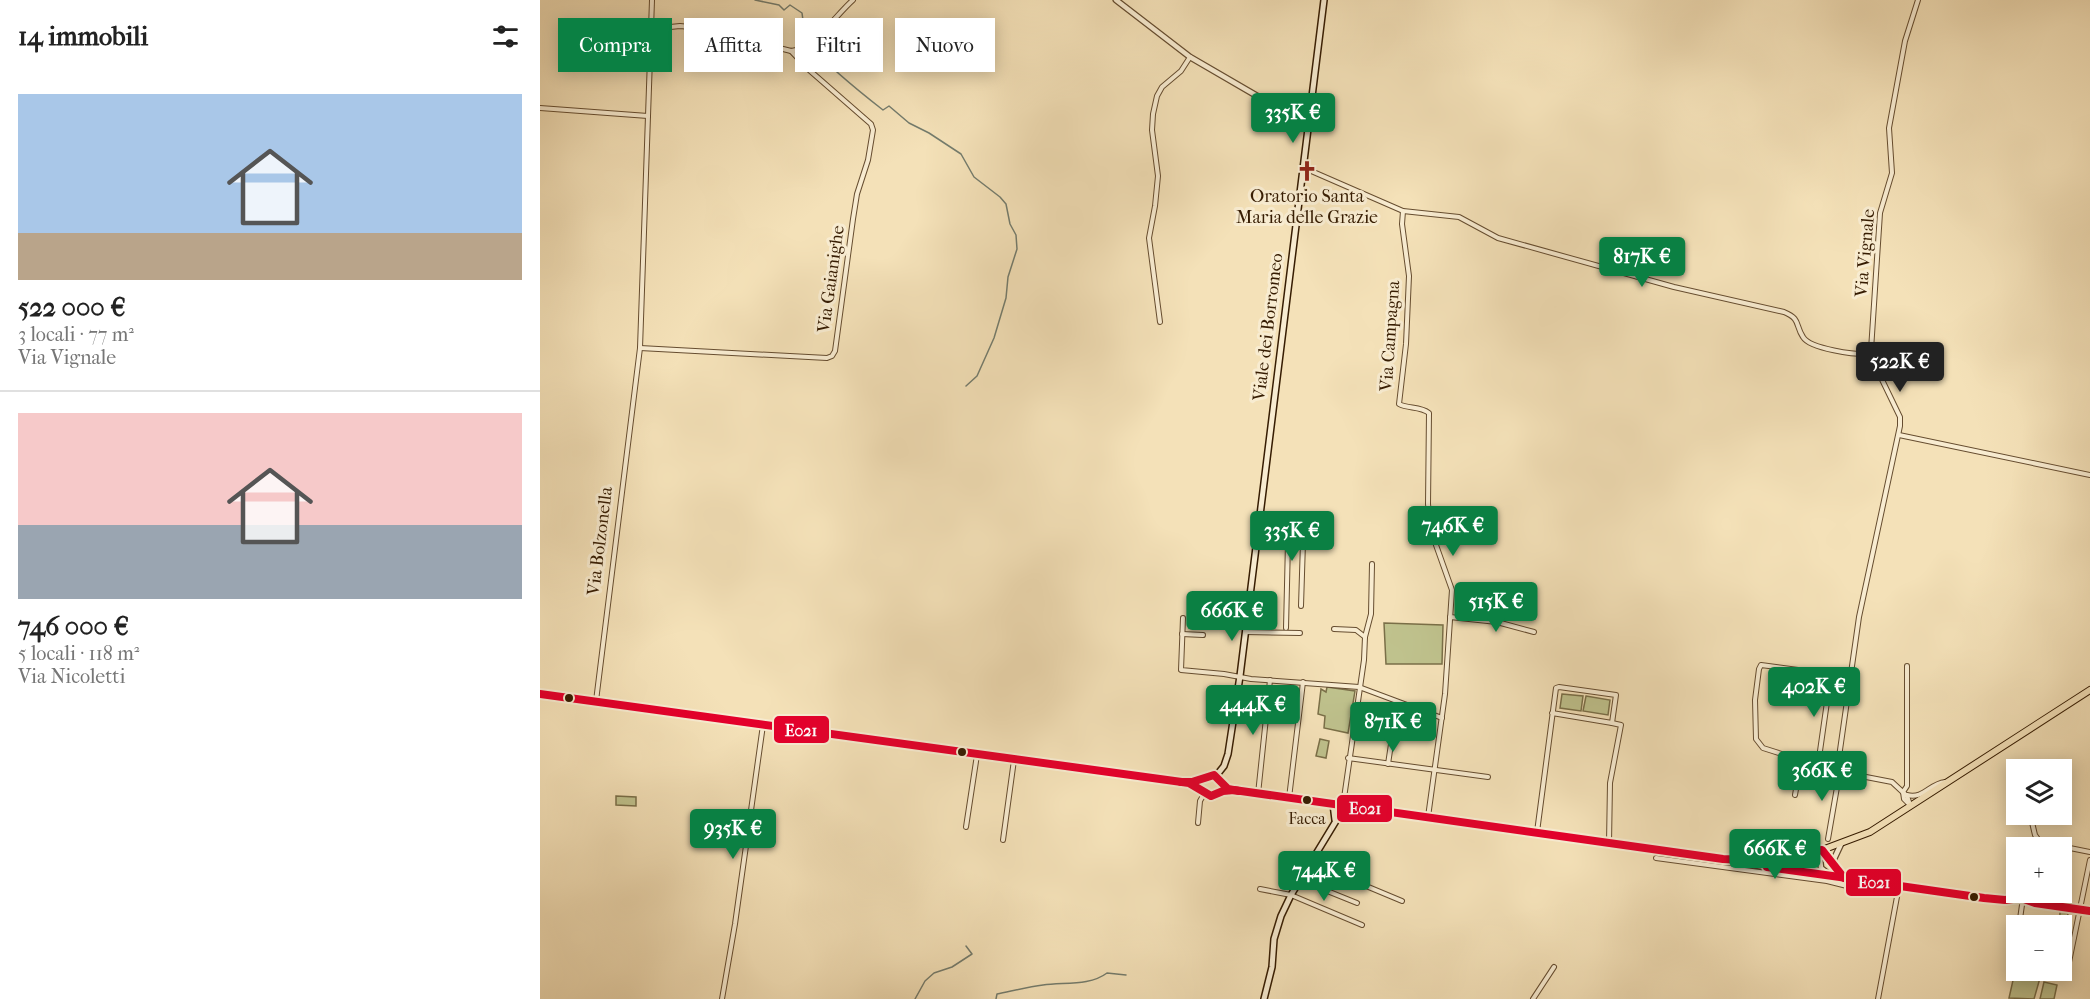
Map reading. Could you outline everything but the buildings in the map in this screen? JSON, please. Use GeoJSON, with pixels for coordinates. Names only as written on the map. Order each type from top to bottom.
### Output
{"type":"FeatureCollection","features":[{"type":"Feature","properties":{"kind":"main road","name":"Viale dei Borromeo"},"geometry":{"type":"LineString","coordinates":[[1216,776],[1224,766],[1228,754],[1240,676],[1324,0]]}},
{"type":"Feature","properties":{"kind":"main road"},"geometry":{"type":"LineString","coordinates":[[540,694],[1190,783],[1209,775],[1216,776],[1228,789],[1258,794],[1723,859],[1765,861],[1822,850],[1878,827],[2090,690]]}},
{"type":"Feature","properties":{"kind":"main road"},"geometry":{"type":"LineString","coordinates":[[1202,779],[1202,791]]}},
{"type":"Feature","properties":{"kind":"main road"},"geometry":{"type":"LineString","coordinates":[[1190,783],[1211,796],[1219,792],[1234,790]]}},
{"type":"Feature","properties":{"kind":"main road"},"geometry":{"type":"LineString","coordinates":[[1219,792],[1221,783]]}},
{"type":"Feature","properties":{"kind":"main road"},"geometry":{"type":"LineString","coordinates":[[1333,804],[1335,820]]}},
{"type":"Feature","properties":{"kind":"main road"},"geometry":{"type":"LineString","coordinates":[[1264,999],[1272,967],[1274,939],[1281,916],[1291,895],[1341,812],[1342,805]]}},
{"type":"Feature","properties":{"kind":"street","name":"Via Bolzonella"},"geometry":{"type":"LineString","coordinates":[[651,18],[652,0]]}},
{"type":"Feature","properties":{"kind":"street"},"geometry":{"type":"LineString","coordinates":[[672,27],[700,28],[791,51],[803,48],[811,42],[853,0]]}},
{"type":"Feature","properties":{"kind":"street"},"geometry":{"type":"LineString","coordinates":[[1116,0],[1190,57],[1307,125]]}},
{"type":"Feature","properties":{"kind":"street","name":"Via Vignale"},"geometry":{"type":"LineString","coordinates":[[1899,435],[1900,417],[1870,354],[1880,213],[1892,173],[1889,128],[1905,41],[1918,0]]}},
{"type":"Feature","properties":{"kind":"street","name":"Via Gaianighe"},"geometry":{"type":"LineString","coordinates":[[640,348],[827,358],[835,351],[857,194],[868,160],[873,130],[871,124],[808,69],[791,51]]}},
{"type":"Feature","properties":{"kind":"street"},"geometry":{"type":"LineString","coordinates":[[1160,322],[1149,238],[1158,176],[1152,130],[1153,114],[1156,96],[1190,57]]}},
{"type":"Feature","properties":{"kind":"street","name":"Via Bolzonella"},"geometry":{"type":"LineString","coordinates":[[596,701],[640,348],[650,72]]}},
{"type":"Feature","properties":{"kind":"street"},"geometry":{"type":"LineString","coordinates":[[540,108],[648,116]]}},
{"type":"Feature","properties":{"kind":"street"},"geometry":{"type":"LineString","coordinates":[[1302,167],[1403,211],[1459,217],[1498,238],[1674,287],[1784,312],[1796,319],[1803,338],[1812,345],[1870,354]]}},
{"type":"Feature","properties":{"kind":"street","name":"Via Campagna"},"geometry":{"type":"LineString","coordinates":[[1403,211],[1402,224],[1408,276],[1406,344],[1399,404],[1424,409],[1429,413],[1429,513],[1431,531],[1451,583],[1450,617]]}},
{"type":"Feature","properties":{"kind":"street"},"geometry":{"type":"LineString","coordinates":[[1828,839],[1866,578],[1899,435],[2090,475]]}},
{"type":"Feature","properties":{"kind":"street"},"geometry":{"type":"LineString","coordinates":[[1256,542],[1303,542],[1301,606]]}},
{"type":"Feature","properties":{"kind":"street"},"geometry":{"type":"LineString","coordinates":[[1286,628],[1288,542]]}},
{"type":"Feature","properties":{"kind":"street"},"geometry":{"type":"LineString","coordinates":[[1342,805],[1365,637],[1371,614],[1372,564]]}},
{"type":"Feature","properties":{"kind":"street"},"geometry":{"type":"LineString","coordinates":[[1427,817],[1442,718],[1450,617],[1497,622],[1534,632]]}},
{"type":"Feature","properties":{"kind":"street"},"geometry":{"type":"LineString","coordinates":[[1183,618],[1181,670],[1359,687],[1442,718]]}},
{"type":"Feature","properties":{"kind":"street"},"geometry":{"type":"LineString","coordinates":[[1334,629],[1356,630],[1365,637]]}},
{"type":"Feature","properties":{"kind":"street"},"geometry":{"type":"LineString","coordinates":[[1245,632],[1300,633]]}},
{"type":"Feature","properties":{"kind":"street"},"geometry":{"type":"LineString","coordinates":[[1182,634],[1203,635]]}},
{"type":"Feature","properties":{"kind":"street"},"geometry":{"type":"LineString","coordinates":[[1850,677],[1764,665],[1759,669],[1755,700],[1756,739],[1763,747],[1801,760],[1892,783],[1905,795],[1910,805]]}},
{"type":"Feature","properties":{"kind":"street"},"geometry":{"type":"LineString","coordinates":[[1878,827],[1901,808],[1907,786],[1907,666]]}},
{"type":"Feature","properties":{"kind":"street"},"geometry":{"type":"LineString","coordinates":[[1818,765],[1831,674]]}},
{"type":"Feature","properties":{"kind":"street"},"geometry":{"type":"LineString","coordinates":[[1258,794],[1270,680]]}},
{"type":"Feature","properties":{"kind":"street"},"geometry":{"type":"LineString","coordinates":[[1289,798],[1303,682]]}},
{"type":"Feature","properties":{"kind":"street"},"geometry":{"type":"LineString","coordinates":[[1537,833],[1555,690],[1559,687],[1616,695],[1612,723]]}},
{"type":"Feature","properties":{"kind":"street"},"geometry":{"type":"LineString","coordinates":[[1552,713],[1621,724],[1610,783],[1608,843]]}},
{"type":"Feature","properties":{"kind":"street"},"geometry":{"type":"LineString","coordinates":[[722,999],[764,725]]}},
{"type":"Feature","properties":{"kind":"street"},"geometry":{"type":"LineString","coordinates":[[1388,764],[1393,731]]}},
{"type":"Feature","properties":{"kind":"street"},"geometry":{"type":"LineString","coordinates":[[966,827],[977,755]]}},
{"type":"Feature","properties":{"kind":"street"},"geometry":{"type":"LineString","coordinates":[[1348,758],[1488,777]]}},
{"type":"Feature","properties":{"kind":"street"},"geometry":{"type":"LineString","coordinates":[[1003,840],[1014,760]]}},
{"type":"Feature","properties":{"kind":"street"},"geometry":{"type":"LineString","coordinates":[[1795,795],[1801,760]]}},
{"type":"Feature","properties":{"kind":"street"},"geometry":{"type":"LineString","coordinates":[[1905,795],[1917,796],[1936,784],[1946,782]]}},
{"type":"Feature","properties":{"kind":"street"},"geometry":{"type":"LineString","coordinates":[[1198,823],[1202,791]]}},
{"type":"Feature","properties":{"kind":"street"},"geometry":{"type":"LineString","coordinates":[[2033,825],[2040,842],[2090,852]]}},
{"type":"Feature","properties":{"kind":"street"},"geometry":{"type":"LineString","coordinates":[[1834,867],[1834,859],[1841,844]]}},
{"type":"Feature","properties":{"kind":"street"},"geometry":{"type":"LineString","coordinates":[[1822,850],[1821,868],[1833,876]]}},
{"type":"Feature","properties":{"kind":"street"},"geometry":{"type":"LineString","coordinates":[[1822,850],[1844,878]]}},
{"type":"Feature","properties":{"kind":"street"},"geometry":{"type":"LineString","coordinates":[[1656,858],[1827,881],[1851,887],[1856,880]]}},
{"type":"Feature","properties":{"kind":"street"},"geometry":{"type":"LineString","coordinates":[[1723,859],[1856,880],[2006,899]]}},
{"type":"Feature","properties":{"kind":"street"},"geometry":{"type":"LineString","coordinates":[[2072,948],[2090,860]]}},
{"type":"Feature","properties":{"kind":"street"},"geometry":{"type":"LineString","coordinates":[[1311,863],[1402,901]]}},
{"type":"Feature","properties":{"kind":"street"},"geometry":{"type":"LineString","coordinates":[[1300,880],[1357,903]]}},
{"type":"Feature","properties":{"kind":"street"},"geometry":{"type":"LineString","coordinates":[[1878,999],[1899,886]]}},
{"type":"Feature","properties":{"kind":"street"},"geometry":{"type":"LineString","coordinates":[[1260,889],[1291,895],[1362,925]]}},
{"type":"Feature","properties":{"kind":"street"},"geometry":{"type":"LineString","coordinates":[[2035,903],[2090,911]]}},
{"type":"Feature","properties":{"kind":"street"},"geometry":{"type":"LineString","coordinates":[[1533,999],[1554,967]]}},
{"type":"Feature","properties":{"kind":"green space"},"geometry":{"type":"Polygon","coordinates":[[[1384,623],[1443,625],[1442,664],[1386,664],[1384,623]]]}},
{"type":"Feature","properties":{"kind":"green space"},"geometry":{"type":"Polygon","coordinates":[[[1327,687],[1355,691],[1348,733],[1324,728],[1325,716],[1318,714],[1321,689],[1326,692],[1327,687]]]}},
{"type":"Feature","properties":{"kind":"green space"},"geometry":{"type":"Polygon","coordinates":[[[1562,694],[1583,696],[1581,711],[1560,708],[1562,694]]]}},
{"type":"Feature","properties":{"kind":"green space"},"geometry":{"type":"Polygon","coordinates":[[[1586,696],[1610,700],[1608,715],[1583,711],[1586,696]]]}},
{"type":"Feature","properties":{"kind":"green space"},"geometry":{"type":"Polygon","coordinates":[[[1320,739],[1329,741],[1326,758],[1316,756],[1320,739]]]}},
{"type":"Feature","properties":{"kind":"green space"},"geometry":{"type":"Polygon","coordinates":[[[616,796],[636,797],[636,806],[616,805],[616,796]]]}},
{"type":"Feature","properties":{"kind":"green space"},"geometry":{"type":"Polygon","coordinates":[[[2013,981],[2039,981],[2034,999],[2009,998],[2013,981]]]}},
{"type":"Feature","properties":{"kind":"green space"},"geometry":{"type":"Polygon","coordinates":[[[2044,982],[2057,985],[2054,999],[2040,999],[2044,982]]]}},
{"type":"Feature","properties":{"kind":"waterway"},"geometry":{"type":"LineString","coordinates":[[755,0],[779,5],[784,10],[790,5],[802,13],[806,42],[824,60],[883,110],[889,106],[909,123],[961,154],[974,177],[1006,204],[1010,224],[1016,235],[1017,249],[994,338],[977,376],[966,386]]}},
{"type":"Feature","properties":{"kind":"waterway"},"geometry":{"type":"LineString","coordinates":[[915,999],[925,981],[934,973],[952,967],[972,954],[966,946]]}},
{"type":"Feature","properties":{"kind":"waterway"},"geometry":{"type":"LineString","coordinates":[[996,999],[997,994],[1051,984],[1085,982],[1107,973],[1126,975]]}},
{"type":"Feature","properties":{"kind":"transit line","name":"E021"},"geometry":{"type":"LineString","coordinates":[[540,694],[1189,783],[1211,796],[1223,791],[1234,790],[1723,859],[1765,861],[1822,850],[1844,878],[1984,898],[2005,900],[2021,898],[2035,903],[2090,911]]}},
{"type":"Feature","properties":{"kind":"transit line","name":"E021"},"geometry":{"type":"LineString","coordinates":[[1181,782],[1192,782],[1214,775],[1228,789],[1239,791]]}},
{"type":"Feature","properties":{"kind":"transit line","name":"E021"},"geometry":{"type":"LineString","coordinates":[[1767,867],[1847,878]]}},
{"type":"Feature","properties":{"kind":"place","name":"Oratorio Santa Maria delle Grazie"},"geometry":{"type":"Point","coordinates":[1307,171]}},
{"type":"Feature","properties":{"kind":"place","name":"Facca"},"geometry":{"type":"Point","coordinates":[1307,800]}}]}
